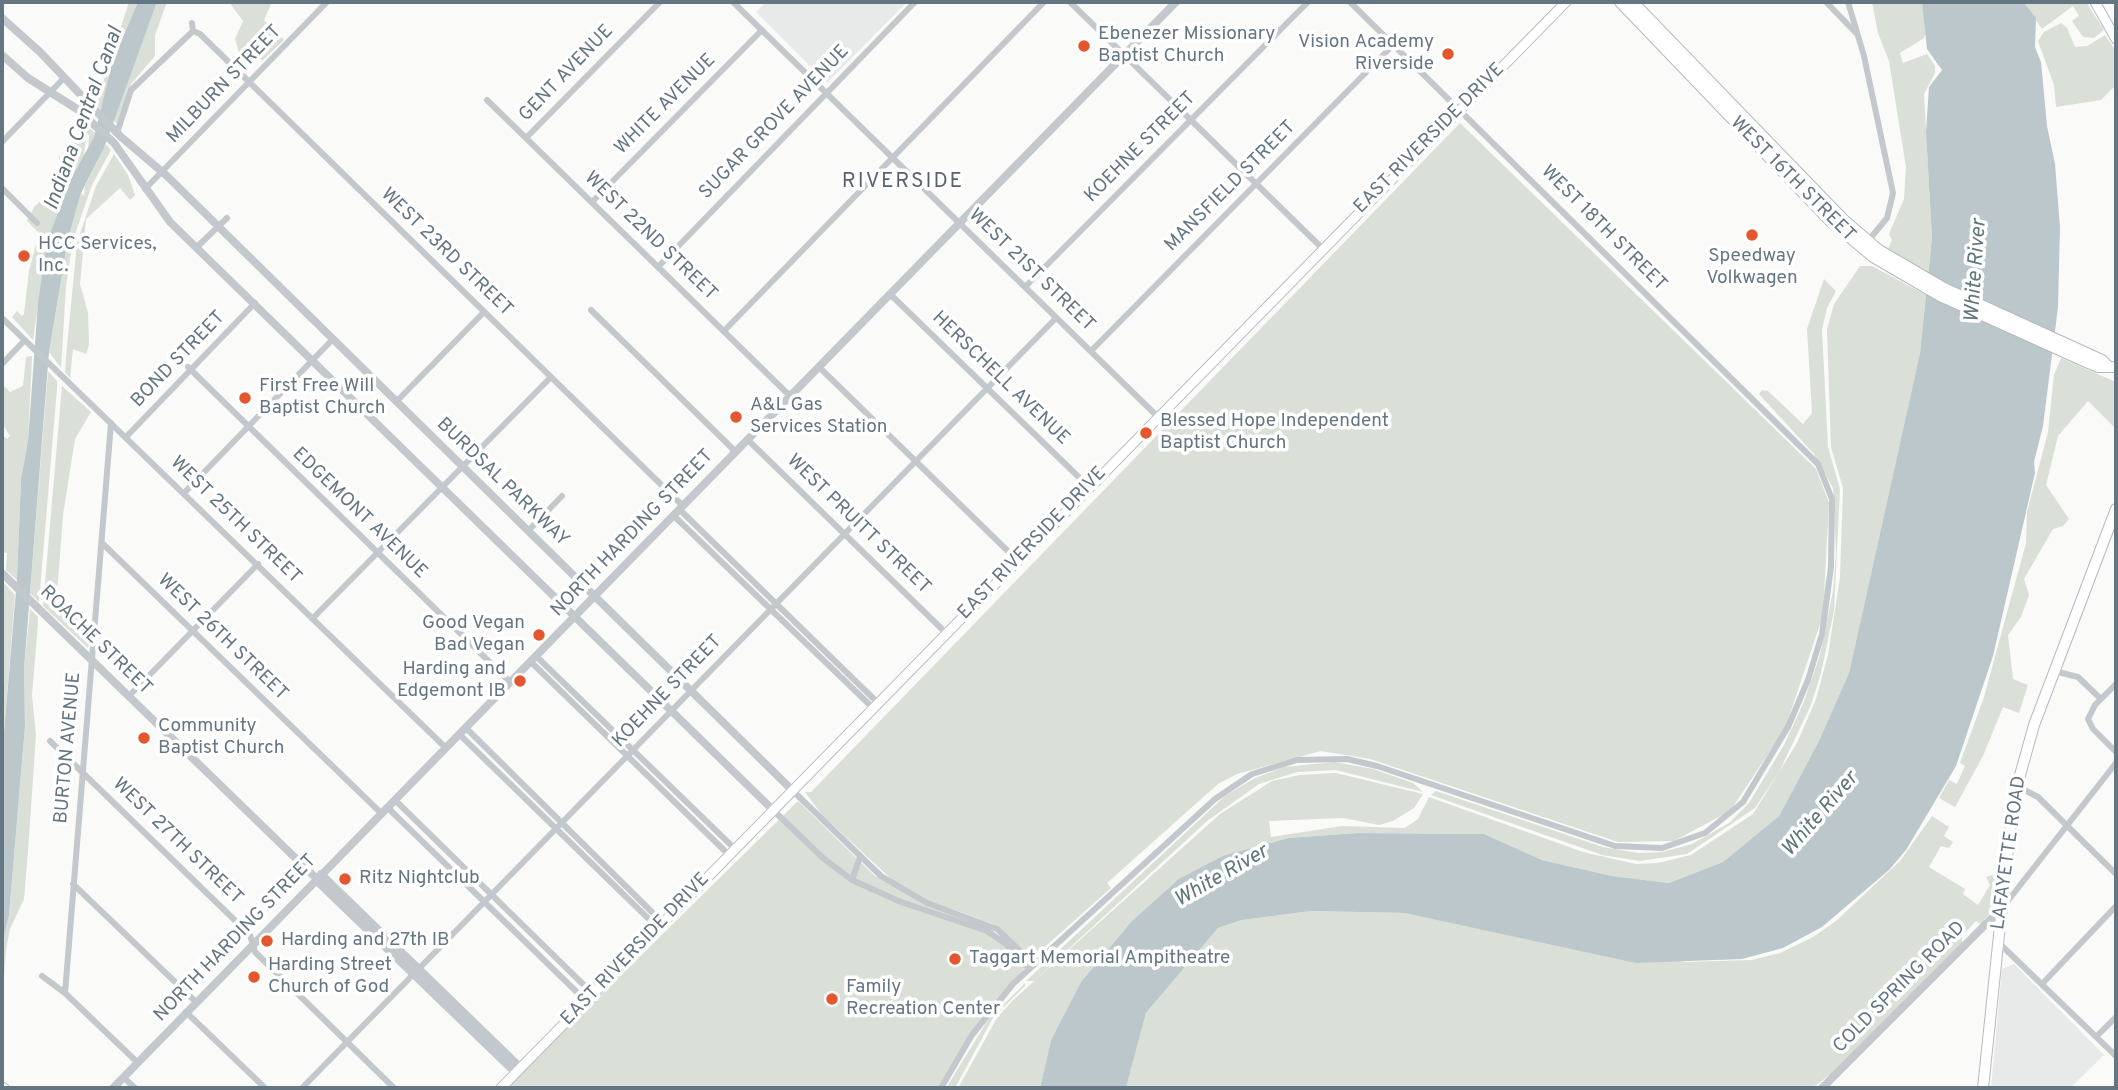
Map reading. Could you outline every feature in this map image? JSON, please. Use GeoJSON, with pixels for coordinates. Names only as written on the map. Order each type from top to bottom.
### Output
{"type":"FeatureCollection","features":[{"type":"Feature","properties":{"kind":"main road","name":"EAST RIVERSIDE DRIVE"},"geometry":{"type":"LineString","coordinates":[[501,1088],[1157,416],[1566,2]]}},
{"type":"Feature","properties":{"kind":"main road","name":"WEST 16TH STREET"},"geometry":{"type":"LineString","coordinates":[[1620,2],[1836,227],[1906,273],[2115,369]]}},
{"type":"Feature","properties":{"kind":"main road","name":"WEST 16TH STREET"},"geometry":{"type":"LineString","coordinates":[[1633,2],[1843,219],[1906,273]]}},
{"type":"Feature","properties":{"kind":"main road"},"geometry":{"type":"LineString","coordinates":[[2095,2],[2116,39]]}},
{"type":"Feature","properties":{"kind":"main road","name":"LAFAYETTE ROAD"},"geometry":{"type":"LineString","coordinates":[[1983,1088],[2001,909],[2017,786],[2029,741],[2054,671],[2116,509]]}},
{"type":"Feature","properties":{"kind":"street","name":"MILBURN STREET"},"geometry":{"type":"LineString","coordinates":[[145,189],[327,2]]}},
{"type":"Feature","properties":{"kind":"street","name":"GENT AVENUE"},"geometry":{"type":"LineString","coordinates":[[526,138],[660,2]]}},
{"type":"Feature","properties":{"kind":"street","name":"WEST 21ST STREET"},"geometry":{"type":"LineString","coordinates":[[733,2],[1157,416]]}},
{"type":"Feature","properties":{"kind":"street","name":"SUGAR GROVE AVENUE"},"geometry":{"type":"LineString","coordinates":[[658,267],[915,2]]}},
{"type":"Feature","properties":{"kind":"street"},"geometry":{"type":"LineString","coordinates":[[724,331],[1044,2]]}},
{"type":"Feature","properties":{"kind":"street"},"geometry":{"type":"LineString","coordinates":[[1070,2],[1322,248]]}},
{"type":"Feature","properties":{"kind":"street","name":"NORTH HARDING STREET"},"geometry":{"type":"LineString","coordinates":[[113,1088],[1175,2]]}},
{"type":"Feature","properties":{"kind":"street","name":"KOEHNE STREET"},"geometry":{"type":"LineString","coordinates":[[1025,287],[1308,2]]}},
{"type":"Feature","properties":{"kind":"street","name":"WEST 18TH STREET"},"geometry":{"type":"LineString","coordinates":[[1031,966],[1219,795],[1252,774],[1286,762],[1333,758],[1369,764],[1620,847],[1662,848],[1690,841],[1710,831],[1734,812],[1755,787],[1788,727],[1808,680],[1822,634],[1830,581],[1832,507],[1827,482],[1811,455],[1350,2]]}},
{"type":"Feature","properties":{"kind":"street"},"geometry":{"type":"LineString","coordinates":[[1826,2],[1858,35]]}},
{"type":"Feature","properties":{"kind":"street"},"geometry":{"type":"LineString","coordinates":[[1848,2],[1858,35],[1893,196],[1887,218],[1868,241]]}},
{"type":"Feature","properties":{"kind":"street","name":"BURDSAL PARKWAY"},"geometry":{"type":"LineString","coordinates":[[2,18],[92,109],[163,172],[860,857],[881,876],[912,896],[997,929],[1031,966]]}},
{"type":"Feature","properties":{"kind":"street"},"geometry":{"type":"LineString","coordinates":[[115,131],[131,90],[193,32],[192,23]]}},
{"type":"Feature","properties":{"kind":"street","name":"WHITE AVENUE"},"geometry":{"type":"LineString","coordinates":[[592,202],[762,30]]}},
{"type":"Feature","properties":{"kind":"street","name":"WEST 23RD STREET"},"geometry":{"type":"LineString","coordinates":[[193,32],[200,34],[551,377],[678,510],[875,706]]}},
{"type":"Feature","properties":{"kind":"street","name":"MANSFIELD STREET"},"geometry":{"type":"LineString","coordinates":[[1091,351],[1394,44]]}},
{"type":"Feature","properties":{"kind":"street"},"geometry":{"type":"LineString","coordinates":[[2,55],[24,75],[89,119],[114,143],[165,216],[830,864],[852,880],[894,899],[989,932],[1031,966],[975,1030],[941,1088]]}},
{"type":"Feature","properties":{"kind":"street"},"geometry":{"type":"LineString","coordinates":[[2,142],[64,78]]}},
{"type":"Feature","properties":{"kind":"street","name":"WEST 22ND STREET"},"geometry":{"type":"LineString","coordinates":[[487,100],[790,396]]}},
{"type":"Feature","properties":{"kind":"street"},"geometry":{"type":"LineString","coordinates":[[2,188],[37,223]]}},
{"type":"Feature","properties":{"kind":"street"},"geometry":{"type":"LineString","coordinates":[[197,247],[227,218]]}},
{"type":"Feature","properties":{"kind":"street","name":"HERSCHELL AVENUE"},"geometry":{"type":"LineString","coordinates":[[890,294],[1089,487]]}},
{"type":"Feature","properties":{"kind":"street","name":"BOND STREET"},"geometry":{"type":"LineString","coordinates":[[126,437],[255,303]]}},
{"type":"Feature","properties":{"kind":"street"},"geometry":{"type":"LineString","coordinates":[[591,310],[736,452]]}},
{"type":"Feature","properties":{"kind":"street"},"geometry":{"type":"LineString","coordinates":[[396,402],[484,312]]}},
{"type":"Feature","properties":{"kind":"street","name":"WEST 25TH STREET"},"geometry":{"type":"LineString","coordinates":[[2,318],[446,748]]}},
{"type":"Feature","properties":{"kind":"street","name":"KOEHNE STREET"},"geometry":{"type":"LineString","coordinates":[[302,1088],[1056,318]]}},
{"type":"Feature","properties":{"kind":"street"},"geometry":{"type":"LineString","coordinates":[[184,493],[332,340]]}},
{"type":"Feature","properties":{"kind":"street"},"geometry":{"type":"LineString","coordinates":[[2,364],[26,342]]}},
{"type":"Feature","properties":{"kind":"street"},"geometry":{"type":"LineString","coordinates":[[819,367],[1017,560]]}},
{"type":"Feature","properties":{"kind":"street","name":"EDGEMONT AVENUE"},"geometry":{"type":"LineString","coordinates":[[189,369],[509,682]]}},
{"type":"Feature","properties":{"kind":"street"},"geometry":{"type":"LineString","coordinates":[[313,618],[551,377]]}},
{"type":"Feature","properties":{"kind":"street","name":"BURTON AVENUE"},"geometry":{"type":"LineString","coordinates":[[65,993],[111,423]]}},
{"type":"Feature","properties":{"kind":"street","name":"WEST PRUITT STREET"},"geometry":{"type":"LineString","coordinates":[[748,440],[946,633]]}},
{"type":"Feature","properties":{"kind":"street"},"geometry":{"type":"LineString","coordinates":[[528,531],[562,496]]}},
{"type":"Feature","properties":{"kind":"street","name":"WEST 26TH STREET"},"geometry":{"type":"LineString","coordinates":[[102,543],[385,811],[589,998]]}},
{"type":"Feature","properties":{"kind":"street"},"geometry":{"type":"LineString","coordinates":[[129,696],[258,564]]}},
{"type":"Feature","properties":{"kind":"street","name":"ROACHE STREET"},"geometry":{"type":"LineString","coordinates":[[4,575],[519,1070]]}},
{"type":"Feature","properties":{"kind":"street"},"geometry":{"type":"LineString","coordinates":[[533,659],[633,750],[732,852]]}},
{"type":"Feature","properties":{"kind":"street"},"geometry":{"type":"LineString","coordinates":[[533,659],[627,756],[732,852]]}},
{"type":"Feature","properties":{"kind":"street"},"geometry":{"type":"LineString","coordinates":[[2054,671],[2078,677],[2101,699]]}},
{"type":"Feature","properties":{"kind":"street"},"geometry":{"type":"LineString","coordinates":[[2116,684],[2089,714],[2093,729],[2116,752]]}},
{"type":"Feature","properties":{"kind":"street"},"geometry":{"type":"LineString","coordinates":[[463,731],[562,822],[661,925]]}},
{"type":"Feature","properties":{"kind":"street"},"geometry":{"type":"LineString","coordinates":[[463,731],[556,828],[661,925]]}},
{"type":"Feature","properties":{"kind":"street","name":"WEST 27TH STREET"},"geometry":{"type":"LineString","coordinates":[[50,741],[250,934],[255,952],[394,1088]]}},
{"type":"Feature","properties":{"kind":"street"},"geometry":{"type":"LineString","coordinates":[[2001,909],[2116,763]]}},
{"type":"Feature","properties":{"kind":"street"},"geometry":{"type":"LineString","coordinates":[[2017,786],[2033,792],[2116,874]]}},
{"type":"Feature","properties":{"kind":"street"},"geometry":{"type":"LineString","coordinates":[[395,800],[589,998]]}},
{"type":"Feature","properties":{"kind":"street"},"geometry":{"type":"LineString","coordinates":[[852,880],[860,857]]}},
{"type":"Feature","properties":{"kind":"street"},"geometry":{"type":"LineString","coordinates":[[73,884],[196,1002]]}},
{"type":"Feature","properties":{"kind":"street"},"geometry":{"type":"LineString","coordinates":[[2042,984],[2116,906]]}},
{"type":"Feature","properties":{"kind":"street","name":"COLD SPRING ROAD"},"geometry":{"type":"LineString","coordinates":[[1822,1088],[2001,909]]}},
{"type":"Feature","properties":{"kind":"street"},"geometry":{"type":"LineString","coordinates":[[1998,942],[2116,1056]]}},
{"type":"Feature","properties":{"kind":"street"},"geometry":{"type":"LineString","coordinates":[[42,976],[65,993],[138,1063]]}},
{"type":"Feature","properties":{"kind":"street"},"geometry":{"type":"LineString","coordinates":[[186,1012],[265,1088]]}},
{"type":"Feature","properties":{"kind":"street"},"geometry":{"type":"LineString","coordinates":[[2096,1037],[2116,1017]]}},
{"type":"Feature","properties":{"kind":"street"},"geometry":{"type":"LineString","coordinates":[[124,1078],[135,1088]]}},
{"type":"Feature","properties":{"kind":"shaded area"},"geometry":{"type":"Polygon","coordinates":[[[129,2],[138,2],[113,60],[102,110],[96,104],[129,2]]]}},
{"type":"Feature","properties":{"kind":"shaded area"},"geometry":{"type":"Polygon","coordinates":[[[157,2],[167,2],[155,35],[155,56],[131,84],[117,123],[113,121],[157,2]]]}},
{"type":"Feature","properties":{"kind":"shaded area"},"geometry":{"type":"Polygon","coordinates":[[[229,2],[272,2],[264,20],[284,40],[263,60],[239,53],[235,39],[243,21],[229,2]]]}},
{"type":"Feature","properties":{"kind":"shaded area"},"geometry":{"type":"Polygon","coordinates":[[[766,2],[907,2],[827,83],[756,12],[766,2]]]}},
{"type":"Feature","properties":{"kind":"shaded area"},"geometry":{"type":"Polygon","coordinates":[[[1872,2],[1922,2],[1927,29],[1924,38],[1900,53],[1903,63],[1927,54],[1935,66],[1935,73],[1924,94],[1932,238],[1928,275],[1888,249],[1892,240],[1889,234],[1904,199],[1906,167],[1889,61],[1878,33],[1872,2]]]}},
{"type":"Feature","properties":{"kind":"shaded area"},"geometry":{"type":"Polygon","coordinates":[[[2023,2],[2086,2],[2104,30],[2094,38],[2083,37],[2072,21],[2079,16],[2073,6],[2042,29],[2023,2]]]}},
{"type":"Feature","properties":{"kind":"shaded area"},"geometry":{"type":"Polygon","coordinates":[[[2061,23],[2067,28],[2075,47],[2087,46],[2105,35],[2116,51],[2116,85],[2101,100],[2056,107],[2054,85],[2038,41],[2044,32],[2061,23]]]}},
{"type":"Feature","properties":{"kind":"shaded area"},"geometry":{"type":"Polygon","coordinates":[[[1460,123],[1816,469],[1829,503],[1823,615],[1785,729],[1730,811],[1674,841],[1618,842],[1370,759],[1321,751],[1237,774],[1218,784],[1107,883],[1111,888],[1039,952],[1025,951],[993,924],[952,909],[993,931],[1026,966],[958,1057],[942,1088],[506,1088],[798,801],[875,876],[900,887],[822,815],[805,792],[811,792],[1460,123]]]}},
{"type":"Feature","properties":{"kind":"shaded area"},"geometry":{"type":"Polygon","coordinates":[[[87,126],[95,133],[94,137],[88,151],[89,135],[86,134],[84,157],[70,181],[47,241],[33,340],[12,317],[17,311],[22,316],[24,314],[29,271],[39,233],[27,221],[34,207],[44,198],[51,197],[60,179],[59,157],[87,126]]]}},
{"type":"Feature","properties":{"kind":"shaded area"},"geometry":{"type":"Polygon","coordinates":[[[106,144],[111,150],[92,185],[73,240],[66,286],[61,368],[49,352],[68,239],[81,193],[84,196],[85,186],[106,144]]]}},
{"type":"Feature","properties":{"kind":"shaded area"},"geometry":{"type":"Polygon","coordinates":[[[114,154],[128,175],[135,195],[130,200],[120,188],[86,219],[80,284],[88,313],[89,345],[86,354],[73,349],[70,378],[65,372],[77,243],[96,186],[114,154]]]}},
{"type":"Feature","properties":{"kind":"shaded area"},"geometry":{"type":"Polygon","coordinates":[[[1860,266],[1872,266],[1926,295],[1920,353],[1849,673],[1818,743],[1779,816],[1723,862],[1669,883],[1612,876],[1542,860],[1484,834],[1357,833],[1289,838],[1225,855],[1131,922],[1081,982],[1051,1040],[1040,1088],[958,1088],[997,1018],[1012,1001],[1220,814],[1272,781],[1300,775],[1336,773],[1423,794],[1414,808],[1393,821],[1379,825],[1343,818],[1269,821],[1271,837],[1342,826],[1405,828],[1418,819],[1429,797],[1583,852],[1636,864],[1658,863],[1691,855],[1753,814],[1797,743],[1816,699],[1828,655],[1840,577],[1843,488],[1831,447],[1827,329],[1834,304],[1860,266]]]}},
{"type":"Feature","properties":{"kind":"shaded area"},"geometry":{"type":"Polygon","coordinates":[[[1824,279],[1836,291],[1827,308],[1822,330],[1828,447],[1840,489],[1834,611],[1821,673],[1811,705],[1779,772],[1755,808],[1687,854],[1640,861],[1602,855],[1431,795],[1436,791],[1603,847],[1638,853],[1662,852],[1692,844],[1729,823],[1749,803],[1784,745],[1803,704],[1820,655],[1833,591],[1836,554],[1833,488],[1814,454],[1759,394],[1762,390],[1768,391],[1803,424],[1812,413],[1807,329],[1824,279]]]}},
{"type":"Feature","properties":{"kind":"shaded area"},"geometry":{"type":"Polygon","coordinates":[[[32,356],[28,441],[21,479],[17,580],[6,570],[7,553],[2,552],[2,435],[7,439],[10,436],[3,425],[2,384],[10,392],[23,386],[26,357],[32,356]]]}},
{"type":"Feature","properties":{"kind":"shaded area"},"geometry":{"type":"Polygon","coordinates":[[[2061,358],[2116,382],[2116,429],[2088,401],[2058,436],[2046,485],[2069,519],[2063,526],[2053,529],[2024,579],[2029,595],[2021,617],[2008,635],[2013,679],[2028,685],[2019,713],[2003,707],[1983,756],[1955,807],[1939,798],[1949,780],[1957,784],[1965,766],[1960,763],[1984,697],[2026,543],[2027,512],[2048,432],[2054,375],[2061,358]]]}},
{"type":"Feature","properties":{"kind":"shaded area"},"geometry":{"type":"Polygon","coordinates":[[[48,371],[57,381],[57,388],[39,602],[30,593],[48,371]]]}},
{"type":"Feature","properties":{"kind":"shaded area"},"geometry":{"type":"Polygon","coordinates":[[[62,386],[91,412],[75,439],[63,515],[56,608],[78,613],[87,634],[91,635],[88,648],[43,606],[62,386]]]}},
{"type":"Feature","properties":{"kind":"shaded area"},"geometry":{"type":"Polygon","coordinates":[[[4,583],[15,595],[2,756],[2,585],[4,583]]]}},
{"type":"Feature","properties":{"kind":"shaded area"},"geometry":{"type":"Polygon","coordinates":[[[30,609],[38,617],[38,623],[32,695],[36,735],[28,851],[24,899],[10,929],[6,949],[2,1005],[2,945],[9,915],[25,726],[24,669],[30,609]]]}},
{"type":"Feature","properties":{"kind":"shaded area"},"geometry":{"type":"Polygon","coordinates":[[[1335,762],[1373,769],[1413,783],[1423,792],[1336,770],[1297,772],[1259,784],[1207,821],[1034,981],[1026,981],[1225,796],[1253,779],[1284,767],[1335,762]]]}},
{"type":"Feature","properties":{"kind":"shaded area"},"geometry":{"type":"Polygon","coordinates":[[[1932,816],[1949,827],[1944,836],[1953,842],[1949,848],[1941,846],[1929,867],[1965,889],[1963,894],[1978,905],[1990,885],[1986,877],[1993,875],[1997,880],[1990,913],[1981,924],[1976,921],[1962,936],[1962,943],[1831,1074],[1812,1088],[1126,1088],[1146,1013],[1218,928],[1242,920],[1311,911],[1405,913],[1685,962],[1751,960],[1780,953],[1813,937],[1836,921],[1900,861],[1932,816]]]}},
{"type":"Feature","properties":{"kind":"shaded area"},"geometry":{"type":"Polygon","coordinates":[[[2014,964],[2104,1055],[2070,1088],[1991,1088],[2002,969],[2014,964]]]}},
{"type":"Feature","properties":{"kind":"shaded area"},"geometry":{"type":"Polygon","coordinates":[[[1025,983],[993,1018],[955,1088],[946,1088],[988,1020],[1025,983]]]}},
{"type":"Feature","properties":{"kind":"water"},"geometry":{"type":"Polygon","coordinates":[[[138,2],[157,2],[104,148],[81,193],[68,239],[49,352],[24,669],[25,726],[9,915],[2,945],[2,756],[17,579],[21,479],[28,441],[38,302],[47,241],[70,181],[94,137],[113,60],[138,2]]]}},
{"type":"Feature","properties":{"kind":"water","name":"White River"},"geometry":{"type":"Polygon","coordinates":[[[1922,2],[2023,2],[2036,18],[2035,47],[2041,62],[2047,126],[2055,164],[2060,227],[2058,307],[2043,426],[2034,462],[2035,473],[1993,656],[1956,766],[1906,850],[1889,870],[1822,927],[1783,948],[1742,959],[1636,963],[1405,913],[1311,911],[1242,920],[1218,928],[1146,1013],[1126,1088],[1040,1088],[1051,1040],[1081,982],[1131,922],[1179,879],[1225,855],[1289,838],[1357,833],[1484,834],[1542,860],[1612,876],[1669,883],[1723,862],[1779,816],[1818,743],[1849,673],[1920,353],[1932,238],[1926,132],[1929,87],[1942,70],[1927,49],[1922,2]]]}},
{"type":"Feature","properties":{"kind":"place","name":"Ebenezer Missionary Baptist Church"},"geometry":{"type":"Point","coordinates":[1084,46]}},
{"type":"Feature","properties":{"kind":"place","name":"Vision Academy Riverside"},"geometry":{"type":"Point","coordinates":[1448,54]}},
{"type":"Feature","properties":{"kind":"place","name":"Speedway Volkwagen"},"geometry":{"type":"Point","coordinates":[1752,235]}},
{"type":"Feature","properties":{"kind":"place","name":"HCC Services, Inc."},"geometry":{"type":"Point","coordinates":[24,256]}},
{"type":"Feature","properties":{"kind":"place","name":"First Free Will Baptist Church"},"geometry":{"type":"Point","coordinates":[245,398]}},
{"type":"Feature","properties":{"kind":"place","name":"A&L Gas Services Station"},"geometry":{"type":"Point","coordinates":[736,417]}},
{"type":"Feature","properties":{"kind":"place","name":"Blessed Hope Independent Baptist Church"},"geometry":{"type":"Point","coordinates":[1146,433]}},
{"type":"Feature","properties":{"kind":"place","name":"Good Vegan Bad Vegan"},"geometry":{"type":"Point","coordinates":[539,635]}},
{"type":"Feature","properties":{"kind":"place","name":"Harding and Edgemont IB"},"geometry":{"type":"Point","coordinates":[520,681]}},
{"type":"Feature","properties":{"kind":"place","name":"Community Baptist Church"},"geometry":{"type":"Point","coordinates":[144,738]}},
{"type":"Feature","properties":{"kind":"place","name":"Ritz Nightclub"},"geometry":{"type":"Point","coordinates":[345,879]}},
{"type":"Feature","properties":{"kind":"place","name":"Harding and 27th IB"},"geometry":{"type":"Point","coordinates":[267,941]}},
{"type":"Feature","properties":{"kind":"place","name":"Taggart Memorial Ampitheatre"},"geometry":{"type":"Point","coordinates":[955,959]}},
{"type":"Feature","properties":{"kind":"place","name":"Harding Street Church of God"},"geometry":{"type":"Point","coordinates":[254,977]}},
{"type":"Feature","properties":{"kind":"place","name":"Family Recreation Center"},"geometry":{"type":"Point","coordinates":[832,999]}},
{"type":"Feature","properties":{"kind":"district","name":"RIVERSIDE"},"geometry":{"type":"Point","coordinates":[903,183]}},
{"type":"Feature","properties":{"kind":"water label","name":"Indiana Central Canal"},"geometry":{"type":"Point","coordinates":[85,119]}}]}
